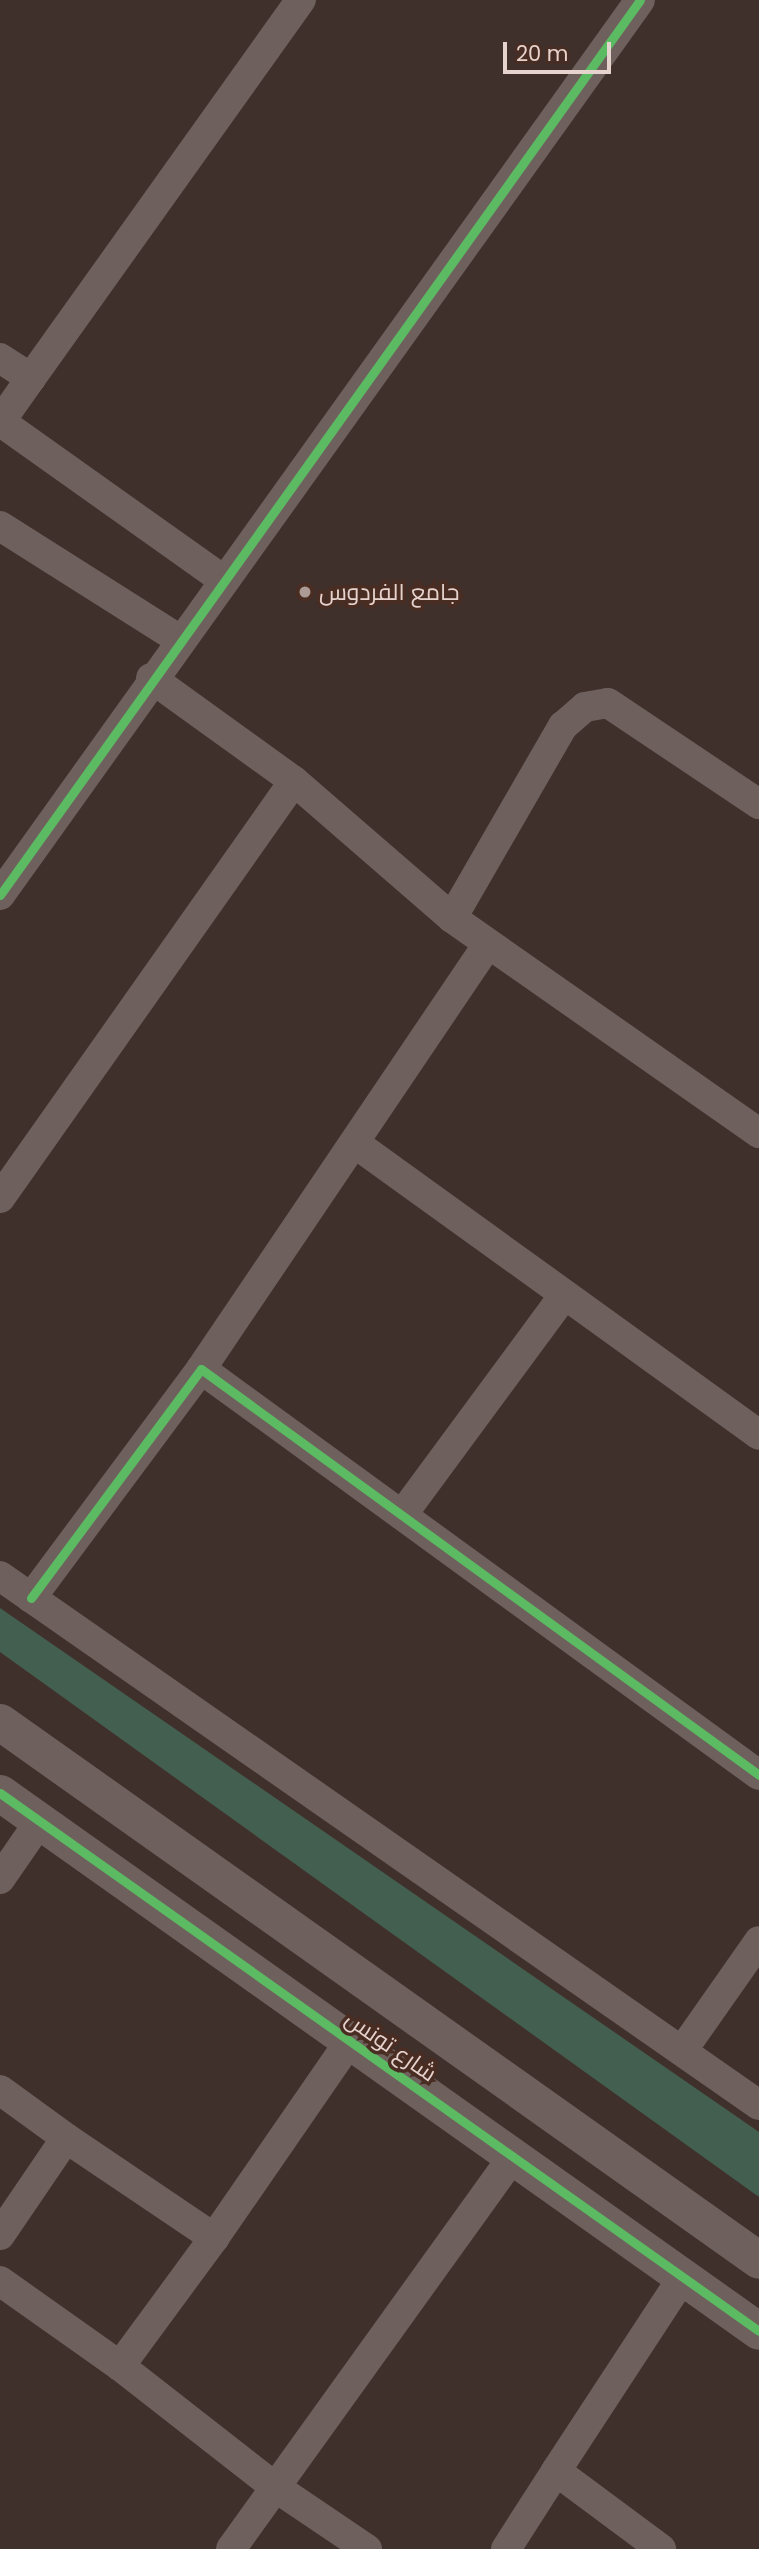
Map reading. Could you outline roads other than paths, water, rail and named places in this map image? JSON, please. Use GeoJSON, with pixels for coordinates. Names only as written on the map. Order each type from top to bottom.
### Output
{"type":"FeatureCollection","features":[{"type":"Feature","properties":{"kind":"street"},"geometry":{"type":"LineString","coordinates":[[223,580],[0,422],[301,0]]}},
{"type":"Feature","properties":{"kind":"street"},"geometry":{"type":"LineString","coordinates":[[0,895],[151,678],[640,0]]}},
{"type":"Feature","properties":{"kind":"street"},"geometry":{"type":"LineString","coordinates":[[0,358],[31,378]]}},
{"type":"Feature","properties":{"kind":"street"},"geometry":{"type":"LineString","coordinates":[[0,526],[180,640]]}},
{"type":"Feature","properties":{"kind":"street"},"geometry":{"type":"LineString","coordinates":[[151,678],[293,782],[452,918],[759,1133]]}},
{"type":"Feature","properties":{"kind":"street"},"geometry":{"type":"LineString","coordinates":[[452,918],[564,726],[585,707],[608,703],[759,804]]}},
{"type":"Feature","properties":{"kind":"street"},"geometry":{"type":"LineString","coordinates":[[0,1198],[293,782]]}},
{"type":"Feature","properties":{"kind":"street"},"geometry":{"type":"LineString","coordinates":[[31,1598],[201,1369],[356,1144],[488,944]]}},
{"type":"Feature","properties":{"kind":"street"},"geometry":{"type":"LineString","coordinates":[[356,1144],[759,1435]]}},
{"type":"Feature","properties":{"kind":"street"},"geometry":{"type":"LineString","coordinates":[[402,1515],[564,1295]]}},
{"type":"Feature","properties":{"kind":"street"},"geometry":{"type":"LineString","coordinates":[[201,1369],[759,1775]]}},
{"type":"Feature","properties":{"kind":"street"},"geometry":{"type":"LineString","coordinates":[[0,1576],[759,2105]]}},
{"type":"Feature","properties":{"kind":"street","name":"شارع تونس"},"geometry":{"type":"LineString","coordinates":[[0,1721],[759,2260]]}},
{"type":"Feature","properties":{"kind":"street","name":"شارع تونس"},"geometry":{"type":"LineString","coordinates":[[0,1793],[759,2331]]}},
{"type":"Feature","properties":{"kind":"street"},"geometry":{"type":"LineString","coordinates":[[0,1879],[40,1821]]}},
{"type":"Feature","properties":{"kind":"street"},"geometry":{"type":"LineString","coordinates":[[682,2051],[759,1941]]}},
{"type":"Feature","properties":{"kind":"street"},"geometry":{"type":"LineString","coordinates":[[120,2366],[214,2238],[350,2041]]}},
{"type":"Feature","properties":{"kind":"street"},"geometry":{"type":"LineString","coordinates":[[0,2090],[214,2238]]}},
{"type":"Feature","properties":{"kind":"street"},"geometry":{"type":"LineString","coordinates":[[0,2235],[66,2138]]}},
{"type":"Feature","properties":{"kind":"street"},"geometry":{"type":"LineString","coordinates":[[231,2549],[513,2157]]}},
{"type":"Feature","properties":{"kind":"street"},"geometry":{"type":"LineString","coordinates":[[506,2549],[683,2277]]}},
{"type":"Feature","properties":{"kind":"street"},"geometry":{"type":"LineString","coordinates":[[0,2281],[120,2366],[275,2487],[367,2549]]}},
{"type":"Feature","properties":{"kind":"street"},"geometry":{"type":"LineString","coordinates":[[556,2471],[661,2549]]}},
{"type":"Feature","properties":{"kind":"place","name":"جامع الفردوس"},"geometry":{"type":"Point","coordinates":[305,592]}}]}
